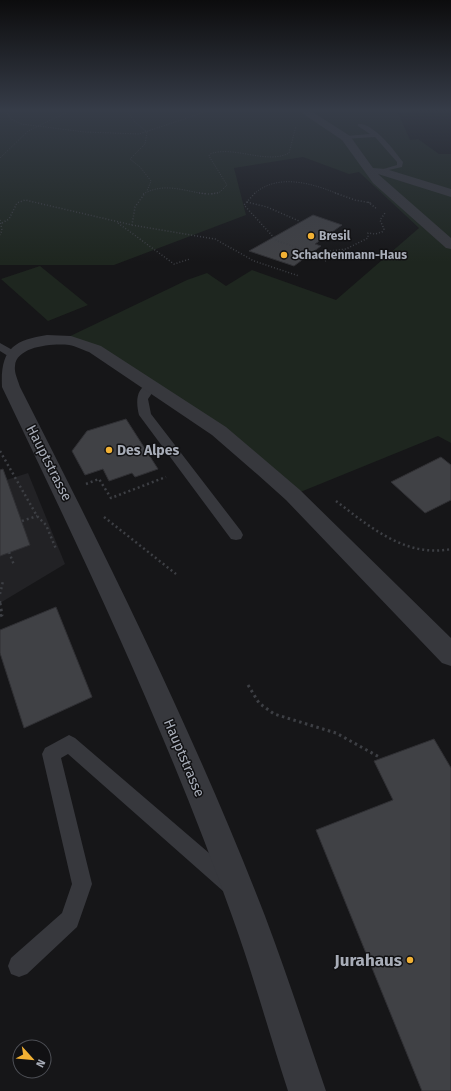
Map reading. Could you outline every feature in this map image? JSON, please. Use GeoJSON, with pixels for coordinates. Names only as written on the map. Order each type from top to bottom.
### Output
{"type":"FeatureCollection","features":[{"type":"Feature","properties":{"kind":"street"},"geometry":{"type":"LineString","coordinates":[[363,160],[382,185],[451,245]]}},
{"type":"Feature","properties":{"kind":"street"},"geometry":{"type":"LineString","coordinates":[[371,171],[382,171],[451,193]]}},
{"type":"Feature","properties":{"kind":"street","name":"Hauptstrasse"},"geometry":{"type":"LineString","coordinates":[[307,1091],[240,892],[177,739],[75,516],[11,387],[6,371],[6,350],[47,340],[79,342],[95,349],[219,432],[264,468],[293,495],[451,655]]}},
{"type":"Feature","properties":{"kind":"lane"},"geometry":{"type":"LineString","coordinates":[[382,171],[400,166],[398,160]]}},
{"type":"Feature","properties":{"kind":"lane"},"geometry":{"type":"LineString","coordinates":[[151,386],[143,392],[141,402],[145,415],[236,535]]}},
{"type":"Feature","properties":{"kind":"lane"},"geometry":{"type":"LineString","coordinates":[[19,966],[70,920],[82,884],[50,754],[69,744],[240,892]]}},
{"type":"Feature","properties":{"kind":"path"},"geometry":{"type":"LineString","coordinates":[[130,160],[140,167],[151,181],[147,191],[135,206],[132,225]]}},
{"type":"Feature","properties":{"kind":"path"},"geometry":{"type":"LineString","coordinates":[[147,191],[153,187],[166,186],[202,193],[220,193],[225,190],[227,185],[211,160]]}},
{"type":"Feature","properties":{"kind":"path"},"geometry":{"type":"LineString","coordinates":[[346,249],[315,253],[277,241],[244,205],[264,186],[278,182],[310,184],[349,199],[375,203]]}},
{"type":"Feature","properties":{"kind":"path"},"geometry":{"type":"LineString","coordinates":[[2,223],[8,219],[17,203],[25,200],[117,223],[215,240],[254,260],[299,276]]}},
{"type":"Feature","properties":{"kind":"path"},"geometry":{"type":"LineString","coordinates":[[246,202],[258,203],[281,211],[299,221]]}},
{"type":"Feature","properties":{"kind":"path"},"geometry":{"type":"LineString","coordinates":[[324,261],[368,238],[368,234],[382,232],[384,229],[380,220],[384,213],[388,211]]}},
{"type":"Feature","properties":{"kind":"path"},"geometry":{"type":"LineString","coordinates":[[0,220],[2,223],[0,235]]}},
{"type":"Feature","properties":{"kind":"path"},"geometry":{"type":"LineString","coordinates":[[117,223],[174,264],[190,259]]}},
{"type":"Feature","properties":{"kind":"path"},"geometry":{"type":"LineString","coordinates":[[0,451],[37,516],[46,525],[56,549]]}},
{"type":"Feature","properties":{"kind":"path"},"geometry":{"type":"LineString","coordinates":[[102,483],[111,498],[171,475]]}},
{"type":"Feature","properties":{"kind":"path"},"geometry":{"type":"LineString","coordinates":[[330,497],[374,529],[394,540],[424,551],[439,552],[451,549]]}},
{"type":"Feature","properties":{"kind":"path"},"geometry":{"type":"LineString","coordinates":[[75,516],[90,511],[100,514],[176,574]]}},
{"type":"Feature","properties":{"kind":"path"},"geometry":{"type":"LineString","coordinates":[[22,521],[37,516]]}},
{"type":"Feature","properties":{"kind":"path"},"geometry":{"type":"LineString","coordinates":[[9,552],[14,565]]}},
{"type":"Feature","properties":{"kind":"path"},"geometry":{"type":"LineString","coordinates":[[0,594],[3,581]]}},
{"type":"Feature","properties":{"kind":"path"},"geometry":{"type":"LineString","coordinates":[[0,602],[2,615],[0,616]]}},
{"type":"Feature","properties":{"kind":"path"},"geometry":{"type":"LineString","coordinates":[[248,685],[260,704],[271,714],[294,722],[321,727],[380,758]]}},
{"type":"Feature","properties":{"kind":"shaded area"},"geometry":{"type":"Polygon","coordinates":[[[0,160],[285,160],[234,168],[246,215],[114,265],[0,265],[0,160]]]}},
{"type":"Feature","properties":{"kind":"shaded area"},"geometry":{"type":"Polygon","coordinates":[[[311,160],[451,160],[451,443],[438,436],[293,495],[264,469],[95,349],[62,340],[187,280],[207,273],[226,286],[252,270],[336,300],[419,228],[359,172],[349,174],[311,160]]]}},
{"type":"Feature","properties":{"kind":"shaded area"},"geometry":{"type":"Polygon","coordinates":[[[40,266],[88,305],[48,321],[1,279],[40,266]]]}},
{"type":"Feature","properties":{"kind":"shaded area"},"geometry":{"type":"Polygon","coordinates":[[[28,473],[65,564],[0,603],[0,482],[28,473]]]}},
{"type":"Feature","properties":{"kind":"building"},"geometry":{"type":"Polygon","coordinates":[[[313,215],[342,225],[315,244],[321,246],[294,266],[249,251],[313,215]]]}},
{"type":"Feature","properties":{"kind":"building","name":"Des Alpes"},"geometry":{"type":"Polygon","coordinates":[[[126,419],[158,469],[135,477],[132,473],[109,481],[103,469],[85,475],[72,451],[87,431],[126,419]]]}},
{"type":"Feature","properties":{"kind":"building"},"geometry":{"type":"Polygon","coordinates":[[[441,457],[451,465],[451,500],[425,513],[391,482],[441,457]]]}},
{"type":"Feature","properties":{"kind":"building"},"geometry":{"type":"Polygon","coordinates":[[[3,469],[30,545],[0,556],[0,470],[3,469]]]}},
{"type":"Feature","properties":{"kind":"building"},"geometry":{"type":"Polygon","coordinates":[[[56,607],[92,697],[24,728],[0,653],[0,630],[56,607]]]}},
{"type":"Feature","properties":{"kind":"building","name":"Jurahaus"},"geometry":{"type":"Polygon","coordinates":[[[434,739],[451,768],[451,1091],[422,1091],[316,830],[393,800],[374,761],[434,739]]]}},
{"type":"Feature","properties":{"kind":"place","name":"Bresil"},"geometry":{"type":"Point","coordinates":[311,236]}},
{"type":"Feature","properties":{"kind":"place","name":"Schachenmann-Haus"},"geometry":{"type":"Point","coordinates":[284,255]}},
{"type":"Feature","properties":{"kind":"place","name":"Des Alpes"},"geometry":{"type":"Point","coordinates":[109,450]}},
{"type":"Feature","properties":{"kind":"place","name":"Jurahaus"},"geometry":{"type":"Point","coordinates":[410,960]}}]}
